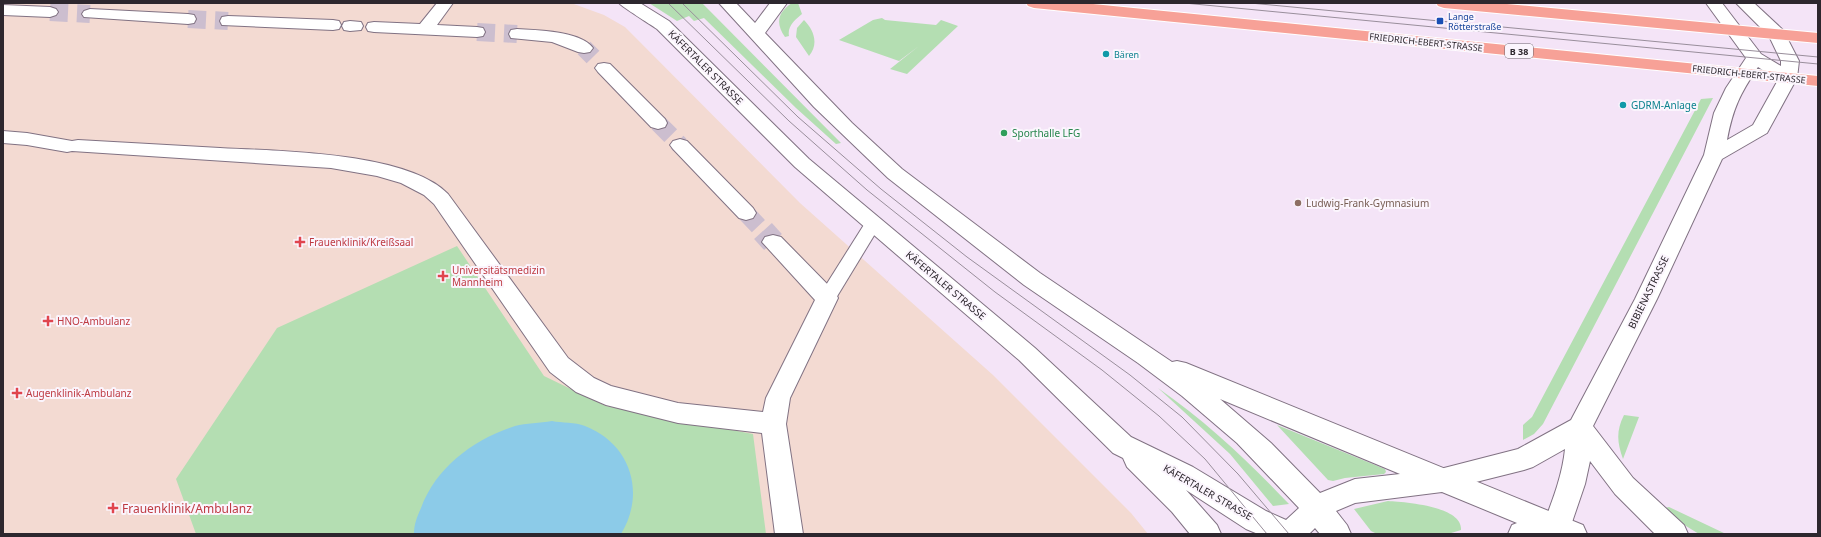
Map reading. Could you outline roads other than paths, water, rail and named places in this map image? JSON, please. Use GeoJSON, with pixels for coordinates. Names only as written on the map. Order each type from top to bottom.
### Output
{"type":"FeatureCollection","features":[{"type":"Feature","properties":{"kind":"main road","name":"FRIEDRICH-EBERT-STRASSE"},"geometry":{"type":"LineString","coordinates":[[1034,3],[1818,81]]}},
{"type":"Feature","properties":{"kind":"main road"},"geometry":{"type":"LineString","coordinates":[[1444,3],[1818,38]]}},
{"type":"Feature","properties":{"kind":"street"},"geometry":{"type":"LineString","coordinates":[[425,29],[445,3]]}},
{"type":"Feature","properties":{"kind":"street","name":"KÄFERTALER STRASSE"},"geometry":{"type":"LineString","coordinates":[[627,3],[638,8],[663,25],[802,162],[873,224],[1028,354],[1122,445],[1184,475],[1256,520],[1289,534],[1317,508],[1335,498],[1355,491],[1444,479]]}},
{"type":"Feature","properties":{"kind":"street"},"geometry":{"type":"LineString","coordinates":[[727,3],[843,127],[919,193],[1032,278],[1147,357],[1212,405],[1265,453],[1317,508],[1338,534]]}},
{"type":"Feature","properties":{"kind":"street"},"geometry":{"type":"LineString","coordinates":[[756,34],[772,10],[779,3]]}},
{"type":"Feature","properties":{"kind":"street"},"geometry":{"type":"LineString","coordinates":[[1714,3],[1755,58],[1788,78]]}},
{"type":"Feature","properties":{"kind":"street"},"geometry":{"type":"LineString","coordinates":[[1714,155],[1760,129],[1788,78],[1790,61],[1777,34],[1760,16],[1744,3]]}},
{"type":"Feature","properties":{"kind":"street"},"geometry":{"type":"LineString","coordinates":[[3,10],[38,9]]}},
{"type":"Feature","properties":{"kind":"street"},"geometry":{"type":"LineString","coordinates":[[90,14],[188,19]]}},
{"type":"Feature","properties":{"kind":"street"},"geometry":{"type":"LineString","coordinates":[[228,21],[332,25]]}},
{"type":"Feature","properties":{"kind":"street"},"geometry":{"type":"LineString","coordinates":[[374,27],[477,32]]}},
{"type":"Feature","properties":{"kind":"street"},"geometry":{"type":"LineString","coordinates":[[517,34],[550,36],[569,40],[595,58],[658,123]]}},
{"type":"Feature","properties":{"kind":"street","name":"BIBIENASTRASSE"},"geometry":{"type":"LineString","coordinates":[[1561,532],[1577,464],[1580,427],[1646,298],[1714,155],[1723,114],[1735,88],[1755,58]]}},
{"type":"Feature","properties":{"kind":"street"},"geometry":{"type":"LineString","coordinates":[[3,137],[27,138],[72,146],[341,162],[408,179],[430,188],[441,199],[559,365],[585,385],[606,395],[678,413],[773,424]]}},
{"type":"Feature","properties":{"kind":"street"},"geometry":{"type":"LineString","coordinates":[[680,145],[746,213]]}},
{"type":"Feature","properties":{"kind":"street"},"geometry":{"type":"LineString","coordinates":[[773,242],[827,298],[778,398],[773,424],[789,534]]}},
{"type":"Feature","properties":{"kind":"street"},"geometry":{"type":"LineString","coordinates":[[1147,357],[1444,479],[1561,532]]}},
{"type":"Feature","properties":{"kind":"street"},"geometry":{"type":"LineString","coordinates":[[1444,479],[1524,459],[1580,427],[1624,486],[1674,534]]}},
{"type":"Feature","properties":{"kind":"street"},"geometry":{"type":"LineString","coordinates":[[1122,445],[1182,504],[1207,534]]}},
{"type":"Feature","properties":{"kind":"street"},"geometry":{"type":"LineString","coordinates":[[1522,534],[1561,532]]}},
{"type":"Feature","properties":{"kind":"lane"},"geometry":{"type":"LineString","coordinates":[[827,298],[873,224]]}},
{"type":"Feature","properties":{"kind":"water"},"geometry":{"type":"Polygon","coordinates":[[[552,421],[585,426],[601,434],[614,445],[623,457],[630,471],[633,487],[629,518],[621,534],[414,534],[417,518],[428,493],[436,480],[458,456],[485,439],[515,426],[552,421]]]}},
{"type":"Feature","properties":{"kind":"tunnel"},"geometry":{"type":"LineString","coordinates":[[50,12],[90,14]]}},
{"type":"Feature","properties":{"kind":"tunnel"},"geometry":{"type":"LineString","coordinates":[[188,19],[228,21]]}},
{"type":"Feature","properties":{"kind":"tunnel"},"geometry":{"type":"LineString","coordinates":[[477,32],[517,34]]}},
{"type":"Feature","properties":{"kind":"tunnel"},"geometry":{"type":"LineString","coordinates":[[584,48],[593,57]]}},
{"type":"Feature","properties":{"kind":"tunnel"},"geometry":{"type":"LineString","coordinates":[[658,123],[680,145]]}},
{"type":"Feature","properties":{"kind":"tunnel"},"geometry":{"type":"LineString","coordinates":[[746,213],[764,232]]}},
{"type":"Feature","properties":{"kind":"tunnel"},"geometry":{"type":"LineString","coordinates":[[763,231],[773,242]]}},
{"type":"Feature","properties":{"kind":"tram line"},"geometry":{"type":"LineString","coordinates":[[668,3],[789,121],[867,190],[995,292],[1102,370],[1159,416],[1205,459],[1267,534]]}},
{"type":"Feature","properties":{"kind":"tram line"},"geometry":{"type":"LineString","coordinates":[[682,3],[798,117],[881,189],[967,257],[1130,375],[1182,417],[1238,474],[1289,534]]}},
{"type":"Feature","properties":{"kind":"tram line"},"geometry":{"type":"LineString","coordinates":[[1184,3],[1818,64]]}},
{"type":"Feature","properties":{"kind":"tram line"},"geometry":{"type":"LineString","coordinates":[[1250,3],[1818,57]]}},
{"type":"Feature","properties":{"kind":"place","name":"Lange Rötterstraße"},"geometry":{"type":"Point","coordinates":[1440,21]}},
{"type":"Feature","properties":{"kind":"place","name":"Bären"},"geometry":{"type":"Point","coordinates":[1106,54]}},
{"type":"Feature","properties":{"kind":"place","name":"GDRM-Anlage"},"geometry":{"type":"Point","coordinates":[1623,105]}},
{"type":"Feature","properties":{"kind":"place","name":"Sporthalle LFG"},"geometry":{"type":"Point","coordinates":[1004,133]}},
{"type":"Feature","properties":{"kind":"place","name":"Ludwig-Frank-Gymnasium"},"geometry":{"type":"Point","coordinates":[1298,203]}},
{"type":"Feature","properties":{"kind":"place","name":"Frauenklinik/Kreißsaal"},"geometry":{"type":"Point","coordinates":[300,242]}},
{"type":"Feature","properties":{"kind":"place","name":"Universitätsmedizin Mannheim"},"geometry":{"type":"Point","coordinates":[443,276]}},
{"type":"Feature","properties":{"kind":"place","name":"HNO-Ambulanz"},"geometry":{"type":"Point","coordinates":[48,321]}},
{"type":"Feature","properties":{"kind":"place","name":"Augenklinik-Ambulanz"},"geometry":{"type":"Point","coordinates":[17,393]}},
{"type":"Feature","properties":{"kind":"place","name":"Frauenklinik/Ambulanz"},"geometry":{"type":"Point","coordinates":[113,508]}}]}
